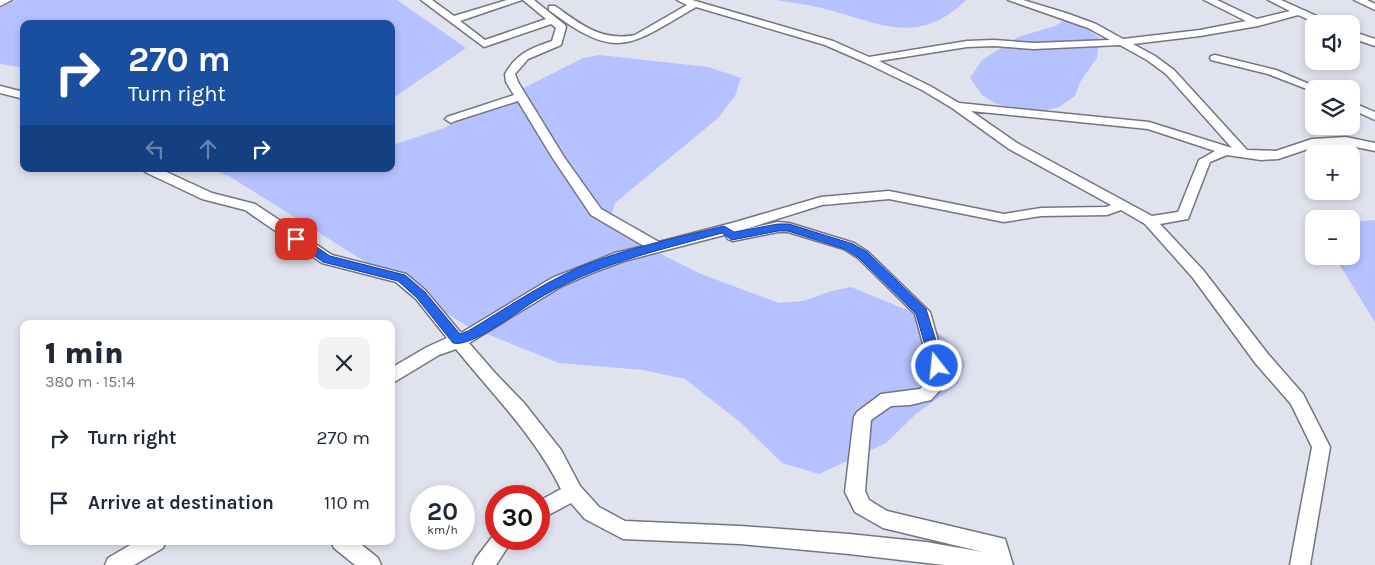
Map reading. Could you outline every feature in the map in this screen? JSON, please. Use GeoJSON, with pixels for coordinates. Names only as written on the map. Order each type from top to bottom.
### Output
{"type":"FeatureCollection","features":[{"type":"Feature","properties":{"kind":"street"},"geometry":{"type":"LineString","coordinates":[[0,3],[7,0]]}},
{"type":"Feature","properties":{"kind":"street"},"geometry":{"type":"LineString","coordinates":[[426,0],[484,44],[553,20]]}},
{"type":"Feature","properties":{"kind":"street"},"geometry":{"type":"LineString","coordinates":[[452,20],[517,0]]}},
{"type":"Feature","properties":{"kind":"street"},"geometry":{"type":"LineString","coordinates":[[528,0],[561,27],[557,43],[522,57],[510,74],[521,96],[558,157],[596,212],[657,247]]}},
{"type":"Feature","properties":{"kind":"street"},"geometry":{"type":"LineString","coordinates":[[541,0],[593,35],[614,42],[627,41],[638,37],[689,2],[829,43],[926,88],[956,106],[1013,146],[1082,182],[1150,221],[1198,274],[1262,360],[1297,399],[1322,447],[1300,565]]}},
{"type":"Feature","properties":{"kind":"street"},"geometry":{"type":"LineString","coordinates":[[1013,0],[1092,26],[1120,43],[1151,58],[1170,72],[1243,153]]}},
{"type":"Feature","properties":{"kind":"street"},"geometry":{"type":"LineString","coordinates":[[1209,0],[1258,23]]}},
{"type":"Feature","properties":{"kind":"street"},"geometry":{"type":"LineString","coordinates":[[1273,0],[1308,15]]}},
{"type":"Feature","properties":{"kind":"street"},"geometry":{"type":"LineString","coordinates":[[1359,0],[1375,7]]}},
{"type":"Feature","properties":{"kind":"street"},"geometry":{"type":"LineString","coordinates":[[868,60],[935,48],[980,43],[1033,46],[1120,43],[1198,35],[1258,23],[1292,7]]}},
{"type":"Feature","properties":{"kind":"street"},"geometry":{"type":"LineString","coordinates":[[1360,37],[1375,43]]}},
{"type":"Feature","properties":{"kind":"street"},"geometry":{"type":"LineString","coordinates":[[1215,58],[1272,72],[1305,85]]}},
{"type":"Feature","properties":{"kind":"street"},"geometry":{"type":"LineString","coordinates":[[0,89],[20,95]]}},
{"type":"Feature","properties":{"kind":"street"},"geometry":{"type":"LineString","coordinates":[[451,119],[521,96]]}},
{"type":"Feature","properties":{"kind":"street"},"geometry":{"type":"LineString","coordinates":[[956,106],[1149,126],[1226,152],[1261,156],[1278,155],[1312,143],[1346,141],[1375,147]]}},
{"type":"Feature","properties":{"kind":"street"},"geometry":{"type":"LineString","coordinates":[[1360,109],[1375,116]]}},
{"type":"Feature","properties":{"kind":"street"},"geometry":{"type":"LineString","coordinates":[[1150,221],[1182,216],[1205,160],[1226,152]]}},
{"type":"Feature","properties":{"kind":"street"},"geometry":{"type":"LineString","coordinates":[[156,172],[207,196],[250,208],[327,259],[401,278],[421,295],[489,378],[518,408],[554,456],[573,492],[592,513],[623,530],[740,535],[848,544],[926,552],[1001,565],[998,546],[883,518],[862,506],[855,492],[863,417],[887,399],[925,395],[936,383],[937,366],[922,312],[863,255],[849,246],[789,228],[778,227],[732,236],[724,230]]}},
{"type":"Feature","properties":{"kind":"street"},"geometry":{"type":"LineString","coordinates":[[395,375],[433,351],[472,334],[557,282],[587,269],[657,247],[724,230],[821,201],[889,195],[1004,218],[1041,212],[1107,211],[1123,205]]}},
{"type":"Feature","properties":{"kind":"street"},"geometry":{"type":"LineString","coordinates":[[550,505],[573,492]]}},
{"type":"Feature","properties":{"kind":"street"},"geometry":{"type":"LineString","coordinates":[[115,565],[149,545]]}},
{"type":"Feature","properties":{"kind":"street"},"geometry":{"type":"LineString","coordinates":[[347,545],[372,565]]}},
{"type":"Feature","properties":{"kind":"street"},"geometry":{"type":"LineString","coordinates":[[483,565],[495,550]]}},
{"type":"Feature","properties":{"kind":"shaded area"},"geometry":{"type":"Polygon","coordinates":[[[16,0],[397,0],[466,48],[395,97],[395,20],[20,20],[20,67],[0,64],[0,8],[16,0]]]}},
{"type":"Feature","properties":{"kind":"shaded area"},"geometry":{"type":"Polygon","coordinates":[[[776,0],[966,0],[948,15],[931,23],[913,27],[896,27],[816,7],[776,0]]]}},
{"type":"Feature","properties":{"kind":"shaded area"},"geometry":{"type":"Polygon","coordinates":[[[1067,19],[1089,30],[1099,38],[1097,58],[1080,82],[1075,96],[1059,107],[1039,112],[1014,110],[995,103],[982,95],[970,78],[982,60],[1018,37],[1055,26],[1067,19]]]}},
{"type":"Feature","properties":{"kind":"shaded area"},"geometry":{"type":"Polygon","coordinates":[[[599,55],[708,67],[741,78],[735,96],[718,118],[615,203],[610,220],[621,234],[701,274],[779,303],[803,301],[851,287],[919,315],[959,352],[965,364],[958,384],[917,413],[886,443],[819,474],[782,463],[740,422],[685,379],[643,370],[559,363],[467,326],[229,176],[219,172],[395,172],[395,144],[444,128],[583,58],[599,55]]]}},
{"type":"Feature","properties":{"kind":"shaded area"},"geometry":{"type":"Polygon","coordinates":[[[1375,220],[1375,322],[1340,265],[1360,265],[1360,221],[1375,220]]]}},
{"type":"Feature","properties":{"kind":"route"},"geometry":{"type":"LineString","coordinates":[[296,239],[327,259],[401,278],[421,295],[457,339],[472,334],[557,282],[620,257],[724,230],[732,236],[778,227],[789,228],[849,246],[863,255],[922,312],[937,366]]}}]}
